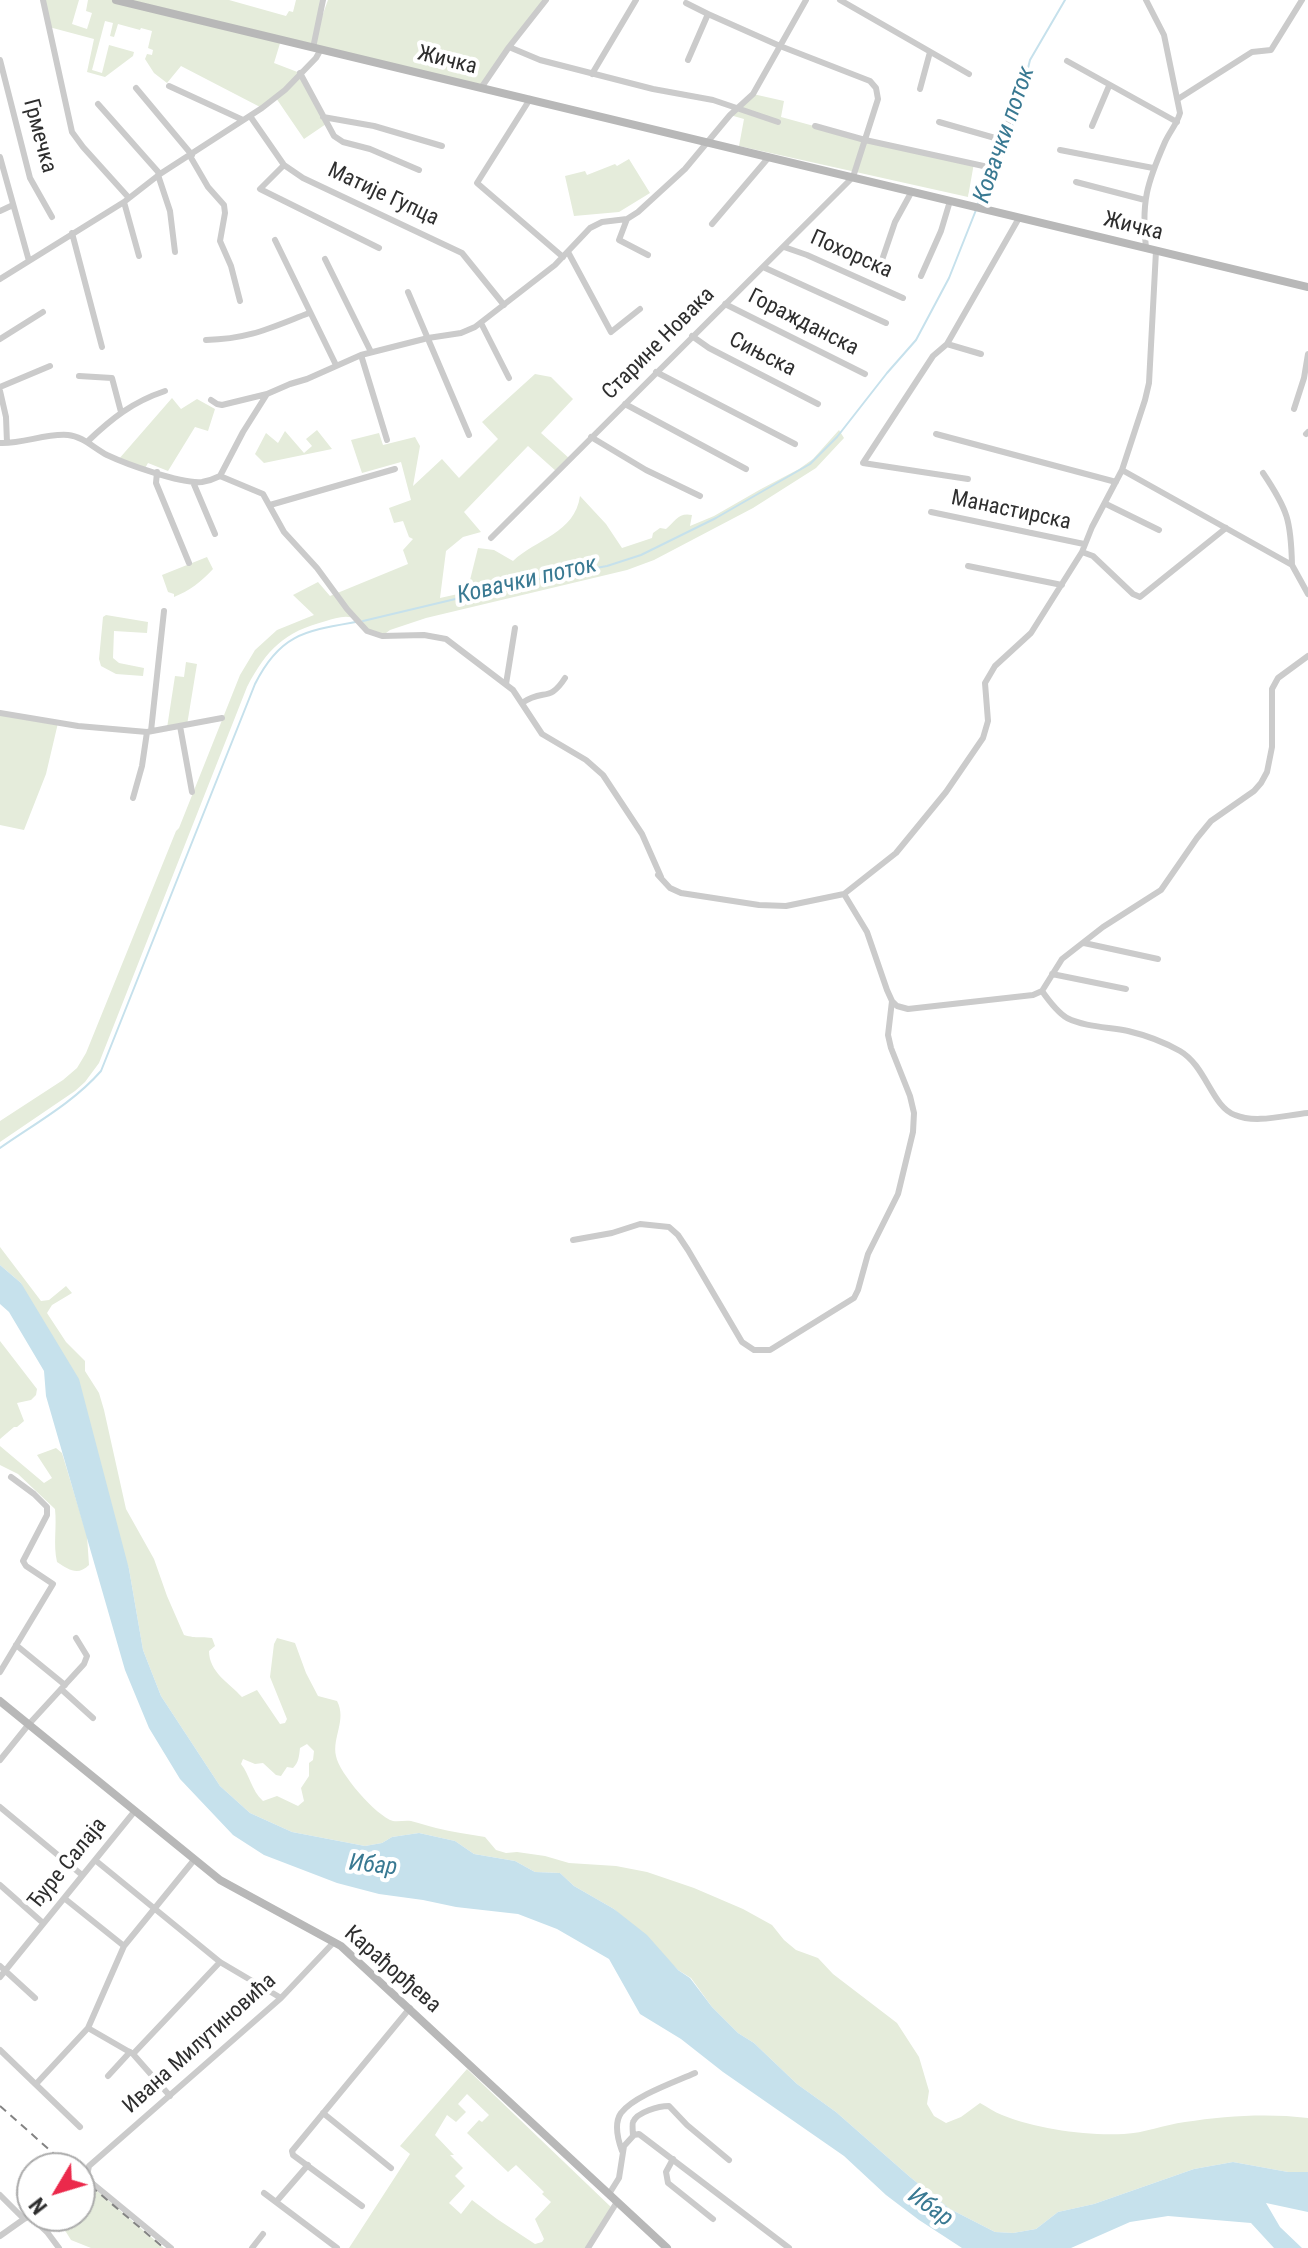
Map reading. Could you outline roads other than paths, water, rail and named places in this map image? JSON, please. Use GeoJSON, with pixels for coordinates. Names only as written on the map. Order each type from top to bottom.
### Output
{"type":"FeatureCollection","features":[{"type":"Feature","properties":{"kind":"main road","name":"Жичка"},"geometry":{"type":"LineString","coordinates":[[116,0],[1308,287]]}},
{"type":"Feature","properties":{"kind":"main road","name":"Карађорђева"},"geometry":{"type":"LineString","coordinates":[[0,1701],[220,1880],[334,1942],[410,2008],[667,2248]]}},
{"type":"Feature","properties":{"kind":"street"},"geometry":{"type":"LineString","coordinates":[[43,0],[72,132],[126,200],[139,256]]}},
{"type":"Feature","properties":{"kind":"street"},"geometry":{"type":"LineString","coordinates":[[0,279],[126,200],[159,174],[191,156],[285,90],[316,58],[323,0]]}},
{"type":"Feature","properties":{"kind":"street"},"geometry":{"type":"LineString","coordinates":[[481,88],[546,0]]}},
{"type":"Feature","properties":{"kind":"street"},"geometry":{"type":"LineString","coordinates":[[592,74],[636,0]]}},
{"type":"Feature","properties":{"kind":"street"},"geometry":{"type":"LineString","coordinates":[[211,400],[217,404],[227,404],[267,394],[361,355],[461,333],[481,323],[566,254],[596,224],[627,219],[685,169],[753,94],[806,0]]}},
{"type":"Feature","properties":{"kind":"street"},"geometry":{"type":"LineString","coordinates":[[840,0],[969,74]]}},
{"type":"Feature","properties":{"kind":"street"},"geometry":{"type":"LineString","coordinates":[[1146,0],[1164,35],[1180,113],[1148,179],[1143,226],[1146,248]]}},
{"type":"Feature","properties":{"kind":"street"},"geometry":{"type":"LineString","coordinates":[[1178,99],[1252,52],[1271,50],[1302,0]]}},
{"type":"Feature","properties":{"kind":"street"},"geometry":{"type":"LineString","coordinates":[[686,3],[873,84],[878,99],[853,177]]}},
{"type":"Feature","properties":{"kind":"street"},"geometry":{"type":"LineString","coordinates":[[688,60],[708,14]]}},
{"type":"Feature","properties":{"kind":"street"},"geometry":{"type":"LineString","coordinates":[[509,47],[540,60],[663,92],[713,100],[778,122]]}},
{"type":"Feature","properties":{"kind":"street"},"geometry":{"type":"LineString","coordinates":[[920,89],[930,52]]}},
{"type":"Feature","properties":{"kind":"street","name":"Грмечка"},"geometry":{"type":"LineString","coordinates":[[0,60],[30,178],[52,217]]}},
{"type":"Feature","properties":{"kind":"street"},"geometry":{"type":"LineString","coordinates":[[1067,61],[1177,122]]}},
{"type":"Feature","properties":{"kind":"street"},"geometry":{"type":"LineString","coordinates":[[300,73],[334,136],[419,170]]}},
{"type":"Feature","properties":{"kind":"street"},"geometry":{"type":"LineString","coordinates":[[169,86],[246,118]]}},
{"type":"Feature","properties":{"kind":"street"},"geometry":{"type":"LineString","coordinates":[[1092,126],[1109,86]]}},
{"type":"Feature","properties":{"kind":"street"},"geometry":{"type":"LineString","coordinates":[[136,88],[191,156],[208,187],[224,205],[220,241],[231,266],[240,301]]}},
{"type":"Feature","properties":{"kind":"street"},"geometry":{"type":"LineString","coordinates":[[530,99],[477,183],[566,254],[611,332],[640,309]]}},
{"type":"Feature","properties":{"kind":"street"},"geometry":{"type":"LineString","coordinates":[[815,126],[988,167],[1002,140],[1013,102]]}},
{"type":"Feature","properties":{"kind":"street"},"geometry":{"type":"LineString","coordinates":[[98,104],[159,174],[170,211],[175,252]]}},
{"type":"Feature","properties":{"kind":"street"},"geometry":{"type":"LineString","coordinates":[[323,117],[374,126],[442,146]]}},
{"type":"Feature","properties":{"kind":"street","name":"Матије Гупца"},"geometry":{"type":"LineString","coordinates":[[246,118],[284,165],[303,178],[462,253],[504,305]]}},
{"type":"Feature","properties":{"kind":"street"},"geometry":{"type":"LineString","coordinates":[[939,122],[1002,140]]}},
{"type":"Feature","properties":{"kind":"street"},"geometry":{"type":"LineString","coordinates":[[1060,150],[1153,168]]}},
{"type":"Feature","properties":{"kind":"street"},"geometry":{"type":"LineString","coordinates":[[0,157],[29,261]]}},
{"type":"Feature","properties":{"kind":"street"},"geometry":{"type":"LineString","coordinates":[[712,224],[769,157]]}},
{"type":"Feature","properties":{"kind":"street"},"geometry":{"type":"LineString","coordinates":[[284,165],[260,189],[379,248]]}},
{"type":"Feature","properties":{"kind":"street","name":"Старине Новака"},"geometry":{"type":"LineString","coordinates":[[491,538],[853,177]]}},
{"type":"Feature","properties":{"kind":"street"},"geometry":{"type":"LineString","coordinates":[[1076,182],[1145,200]]}},
{"type":"Feature","properties":{"kind":"street"},"geometry":{"type":"LineString","coordinates":[[881,263],[895,222],[912,191]]}},
{"type":"Feature","properties":{"kind":"street"},"geometry":{"type":"LineString","coordinates":[[921,276],[941,231],[950,201]]}},
{"type":"Feature","properties":{"kind":"street"},"geometry":{"type":"LineString","coordinates":[[0,211],[13,205]]}},
{"type":"Feature","properties":{"kind":"street"},"geometry":{"type":"LineString","coordinates":[[968,479],[863,463],[933,356],[947,344],[1019,218]]}},
{"type":"Feature","properties":{"kind":"street"},"geometry":{"type":"LineString","coordinates":[[627,219],[619,240],[648,255]]}},
{"type":"Feature","properties":{"kind":"street"},"geometry":{"type":"LineString","coordinates":[[72,233],[102,347]]}},
{"type":"Feature","properties":{"kind":"street"},"geometry":{"type":"LineString","coordinates":[[275,240],[336,365]]}},
{"type":"Feature","properties":{"kind":"street","name":"Похорска"},"geometry":{"type":"LineString","coordinates":[[784,247],[903,298]]}},
{"type":"Feature","properties":{"kind":"street"},"geometry":{"type":"LineString","coordinates":[[50,366],[0,389],[6,417],[3,443],[66,435],[87,442],[127,464],[193,482],[220,476],[260,492],[284,532],[364,628],[382,636],[424,635],[446,639],[513,690],[542,734],[586,760],[603,775],[642,834],[660,878],[670,888],[681,893],[786,906],[844,894],[896,853],[946,792],[983,738],[988,721],[985,683],[995,666],[1031,633],[1062,585],[1122,470],[1149,383],[1156,251]]}},
{"type":"Feature","properties":{"kind":"street"},"geometry":{"type":"LineString","coordinates":[[325,259],[371,352]]}},
{"type":"Feature","properties":{"kind":"street"},"geometry":{"type":"LineString","coordinates":[[763,267],[886,323]]}},
{"type":"Feature","properties":{"kind":"street"},"geometry":{"type":"LineString","coordinates":[[408,292],[469,435]]}},
{"type":"Feature","properties":{"kind":"street","name":"Горажданска"},"geometry":{"type":"LineString","coordinates":[[725,304],[865,374]]}},
{"type":"Feature","properties":{"kind":"street"},"geometry":{"type":"LineString","coordinates":[[0,339],[43,312]]}},
{"type":"Feature","properties":{"kind":"street"},"geometry":{"type":"LineString","coordinates":[[206,340],[254,335],[309,313]]}},
{"type":"Feature","properties":{"kind":"street"},"geometry":{"type":"LineString","coordinates":[[481,323],[509,378]]}},
{"type":"Feature","properties":{"kind":"street","name":"Сињска"},"geometry":{"type":"LineString","coordinates":[[692,336],[709,348],[818,404]]}},
{"type":"Feature","properties":{"kind":"street"},"geometry":{"type":"LineString","coordinates":[[947,344],[981,354]]}},
{"type":"Feature","properties":{"kind":"street"},"geometry":{"type":"LineString","coordinates":[[1294,409],[1308,354]]}},
{"type":"Feature","properties":{"kind":"street"},"geometry":{"type":"LineString","coordinates":[[361,355],[387,440]]}},
{"type":"Feature","properties":{"kind":"street"},"geometry":{"type":"LineString","coordinates":[[656,372],[795,444]]}},
{"type":"Feature","properties":{"kind":"street"},"geometry":{"type":"LineString","coordinates":[[79,376],[112,378],[121,412]]}},
{"type":"Feature","properties":{"kind":"street"},"geometry":{"type":"LineString","coordinates":[[87,442],[121,412],[138,401],[165,391]]}},
{"type":"Feature","properties":{"kind":"street"},"geometry":{"type":"LineString","coordinates":[[220,476],[267,394]]}},
{"type":"Feature","properties":{"kind":"street"},"geometry":{"type":"LineString","coordinates":[[625,404],[746,469]]}},
{"type":"Feature","properties":{"kind":"street"},"geometry":{"type":"LineString","coordinates":[[936,434],[1116,482]]}},
{"type":"Feature","properties":{"kind":"street"},"geometry":{"type":"LineString","coordinates":[[591,437],[646,470],[700,496]]}},
{"type":"Feature","properties":{"kind":"street"},"geometry":{"type":"LineString","coordinates":[[270,505],[395,469]]}},
{"type":"Feature","properties":{"kind":"street"},"geometry":{"type":"LineString","coordinates":[[1122,470],[1292,565]]}},
{"type":"Feature","properties":{"kind":"street"},"geometry":{"type":"LineString","coordinates":[[157,472],[156,483],[189,563]]}},
{"type":"Feature","properties":{"kind":"street"},"geometry":{"type":"LineString","coordinates":[[1263,473],[1282,501],[1289,520],[1292,565],[1308,594]]}},
{"type":"Feature","properties":{"kind":"street"},"geometry":{"type":"LineString","coordinates":[[193,482],[215,534]]}},
{"type":"Feature","properties":{"kind":"street"},"geometry":{"type":"LineString","coordinates":[[1106,504],[1159,530]]}},
{"type":"Feature","properties":{"kind":"street","name":"Манастирска"},"geometry":{"type":"LineString","coordinates":[[931,512],[1083,548]]}},
{"type":"Feature","properties":{"kind":"street"},"geometry":{"type":"LineString","coordinates":[[1083,548],[1140,597],[1226,528]]}},
{"type":"Feature","properties":{"kind":"street"},"geometry":{"type":"LineString","coordinates":[[968,566],[1062,585]]}},
{"type":"Feature","properties":{"kind":"street"},"geometry":{"type":"LineString","coordinates":[[133,798],[149,732],[164,611]]}},
{"type":"Feature","properties":{"kind":"street"},"geometry":{"type":"LineString","coordinates":[[506,684],[515,628]]}},
{"type":"Feature","properties":{"kind":"street"},"geometry":{"type":"LineString","coordinates":[[844,894],[867,932],[892,1001],[897,1006],[908,1009],[977,1002],[1033,995],[1042,991],[1062,959],[1161,890],[1211,821],[1261,783],[1267,772],[1272,747],[1272,689],[1275,681],[1308,656]]}},
{"type":"Feature","properties":{"kind":"street"},"geometry":{"type":"LineString","coordinates":[[522,703],[531,697],[552,694],[565,678]]}},
{"type":"Feature","properties":{"kind":"street"},"geometry":{"type":"LineString","coordinates":[[0,713],[78,726],[149,732],[222,718]]}},
{"type":"Feature","properties":{"kind":"street"},"geometry":{"type":"LineString","coordinates":[[180,726],[192,792]]}},
{"type":"Feature","properties":{"kind":"street"},"geometry":{"type":"LineString","coordinates":[[1083,942],[1158,959]]}},
{"type":"Feature","properties":{"kind":"street"},"geometry":{"type":"LineString","coordinates":[[1052,974],[1126,989]]}},
{"type":"Feature","properties":{"kind":"street"},"geometry":{"type":"LineString","coordinates":[[1042,991],[1064,1017],[1132,1032],[1179,1050],[1193,1060],[1222,1107],[1230,1114],[1247,1119],[1308,1113]]}},
{"type":"Feature","properties":{"kind":"street"},"geometry":{"type":"LineString","coordinates":[[573,1240],[640,1224],[669,1227],[688,1250],[742,1342],[754,1350],[770,1350],[854,1298],[868,1254],[898,1194],[913,1132],[914,1113],[910,1096],[888,1035],[892,1001]]}},
{"type":"Feature","properties":{"kind":"street"},"geometry":{"type":"LineString","coordinates":[[0,1672],[53,1584],[23,1561],[47,1515],[47,1507],[11,1477]]}},
{"type":"Feature","properties":{"kind":"street"},"geometry":{"type":"LineString","coordinates":[[0,1760],[84,1664],[87,1656],[76,1638]]}},
{"type":"Feature","properties":{"kind":"street"},"geometry":{"type":"LineString","coordinates":[[16,1645],[93,1718]]}},
{"type":"Feature","properties":{"kind":"street"},"geometry":{"type":"LineString","coordinates":[[0,1807],[82,1875]]}},
{"type":"Feature","properties":{"kind":"street","name":"Ђуре Салаја"},"geometry":{"type":"LineString","coordinates":[[2,1971],[134,1812]]}},
{"type":"Feature","properties":{"kind":"street"},"geometry":{"type":"LineString","coordinates":[[95,1860],[220,1962],[281,1998]]}},
{"type":"Feature","properties":{"kind":"street"},"geometry":{"type":"LineString","coordinates":[[36,2084],[88,2028],[124,1946],[194,1860]]}},
{"type":"Feature","properties":{"kind":"street"},"geometry":{"type":"LineString","coordinates":[[0,1885],[43,1923]]}},
{"type":"Feature","properties":{"kind":"street"},"geometry":{"type":"LineString","coordinates":[[64,1898],[124,1946]]}},
{"type":"Feature","properties":{"kind":"street","name":"Ивана Милутиновића"},"geometry":{"type":"LineString","coordinates":[[171,2248],[92,2183],[87,2176],[89,2166],[281,1998],[334,1942]]}},
{"type":"Feature","properties":{"kind":"street"},"geometry":{"type":"LineString","coordinates":[[108,2076],[220,1962]]}},
{"type":"Feature","properties":{"kind":"street"},"geometry":{"type":"LineString","coordinates":[[2,1971],[35,1998]]}},
{"type":"Feature","properties":{"kind":"street"},"geometry":{"type":"LineString","coordinates":[[362,2206],[293,2155],[292,2151],[410,2008]]}},
{"type":"Feature","properties":{"kind":"street"},"geometry":{"type":"LineString","coordinates":[[88,2028],[132,2053],[170,2096]]}},
{"type":"Feature","properties":{"kind":"street"},"geometry":{"type":"LineString","coordinates":[[0,2050],[80,2127]]}},
{"type":"Feature","properties":{"kind":"street"},"geometry":{"type":"LineString","coordinates":[[622,2151],[617,2125],[620,2114],[635,2101],[695,2073]]}},
{"type":"Feature","properties":{"kind":"street"},"geometry":{"type":"LineString","coordinates":[[633,2136],[635,2119],[669,2106],[729,2160]]}},
{"type":"Feature","properties":{"kind":"street"},"geometry":{"type":"LineString","coordinates":[[323,2113],[391,2168]]}},
{"type":"Feature","properties":{"kind":"street"},"geometry":{"type":"LineString","coordinates":[[609,2194],[619,2178],[622,2151],[628,2139],[639,2134],[789,2248]]}},
{"type":"Feature","properties":{"kind":"street"},"geometry":{"type":"LineString","coordinates":[[673,2159],[666,2172],[668,2183],[713,2219]]}},
{"type":"Feature","properties":{"kind":"street"},"geometry":{"type":"LineString","coordinates":[[276,2202],[308,2165]]}},
{"type":"Feature","properties":{"kind":"street"},"geometry":{"type":"LineString","coordinates":[[264,2193],[337,2248]]}},
{"type":"Feature","properties":{"kind":"street"},"geometry":{"type":"LineString","coordinates":[[0,2195],[16,2207]]}},
{"type":"Feature","properties":{"kind":"street"},"geometry":{"type":"LineString","coordinates":[[588,2248],[617,2202]]}},
{"type":"Feature","properties":{"kind":"street"},"geometry":{"type":"LineString","coordinates":[[252,2248],[263,2234]]}},
{"type":"Feature","properties":{"kind":"water","name":"Ибар"},"geometry":{"type":"Polygon","coordinates":[[[0,1265],[21,1283],[79,1379],[129,1569],[143,1650],[161,1696],[220,1786],[250,1813],[292,1832],[365,1846],[382,1843],[392,1837],[419,1833],[455,1841],[474,1854],[515,1861],[535,1872],[560,1873],[574,1886],[614,1909],[647,1935],[738,2033],[754,2043],[797,2084],[836,2112],[950,2209],[995,2232],[1036,2229],[1058,2212],[1094,2204],[1194,2169],[1233,2162],[1288,2172],[1308,2172],[1308,2212],[1266,2203],[1280,2227],[1302,2248],[1274,2248],[1251,2223],[1168,2216],[1130,2222],[1071,2248],[962,2248],[886,2195],[844,2156],[681,2039],[640,2014],[609,1959],[557,1929],[518,1914],[379,1894],[337,1883],[264,1855],[233,1835],[180,1779],[149,1728],[125,1670],[46,1396],[44,1371],[9,1312],[0,1304],[0,1265]]]}},
{"type":"Feature","properties":{"kind":"waterway","name":"Ковачки поток"},"geometry":{"type":"LineString","coordinates":[[978,203],[1003,154],[1030,60],[1065,0]]}},
{"type":"Feature","properties":{"kind":"waterway","name":"Ковачки поток"},"geometry":{"type":"LineString","coordinates":[[363,621],[607,566],[641,555],[716,518],[810,464],[837,437],[916,340],[949,278],[976,210]]}},
{"type":"Feature","properties":{"kind":"waterway","name":"Ковачки поток"},"geometry":{"type":"LineString","coordinates":[[0,1148],[66,1103],[101,1071],[264,667],[284,645],[308,632],[356,622]]}},
{"type":"Feature","properties":{"kind":"railway"},"geometry":{"type":"LineString","coordinates":[[0,2106],[52,2152]]}},
{"type":"Feature","properties":{"kind":"railway"},"geometry":{"type":"LineString","coordinates":[[96,2191],[164,2248]]}}]}
